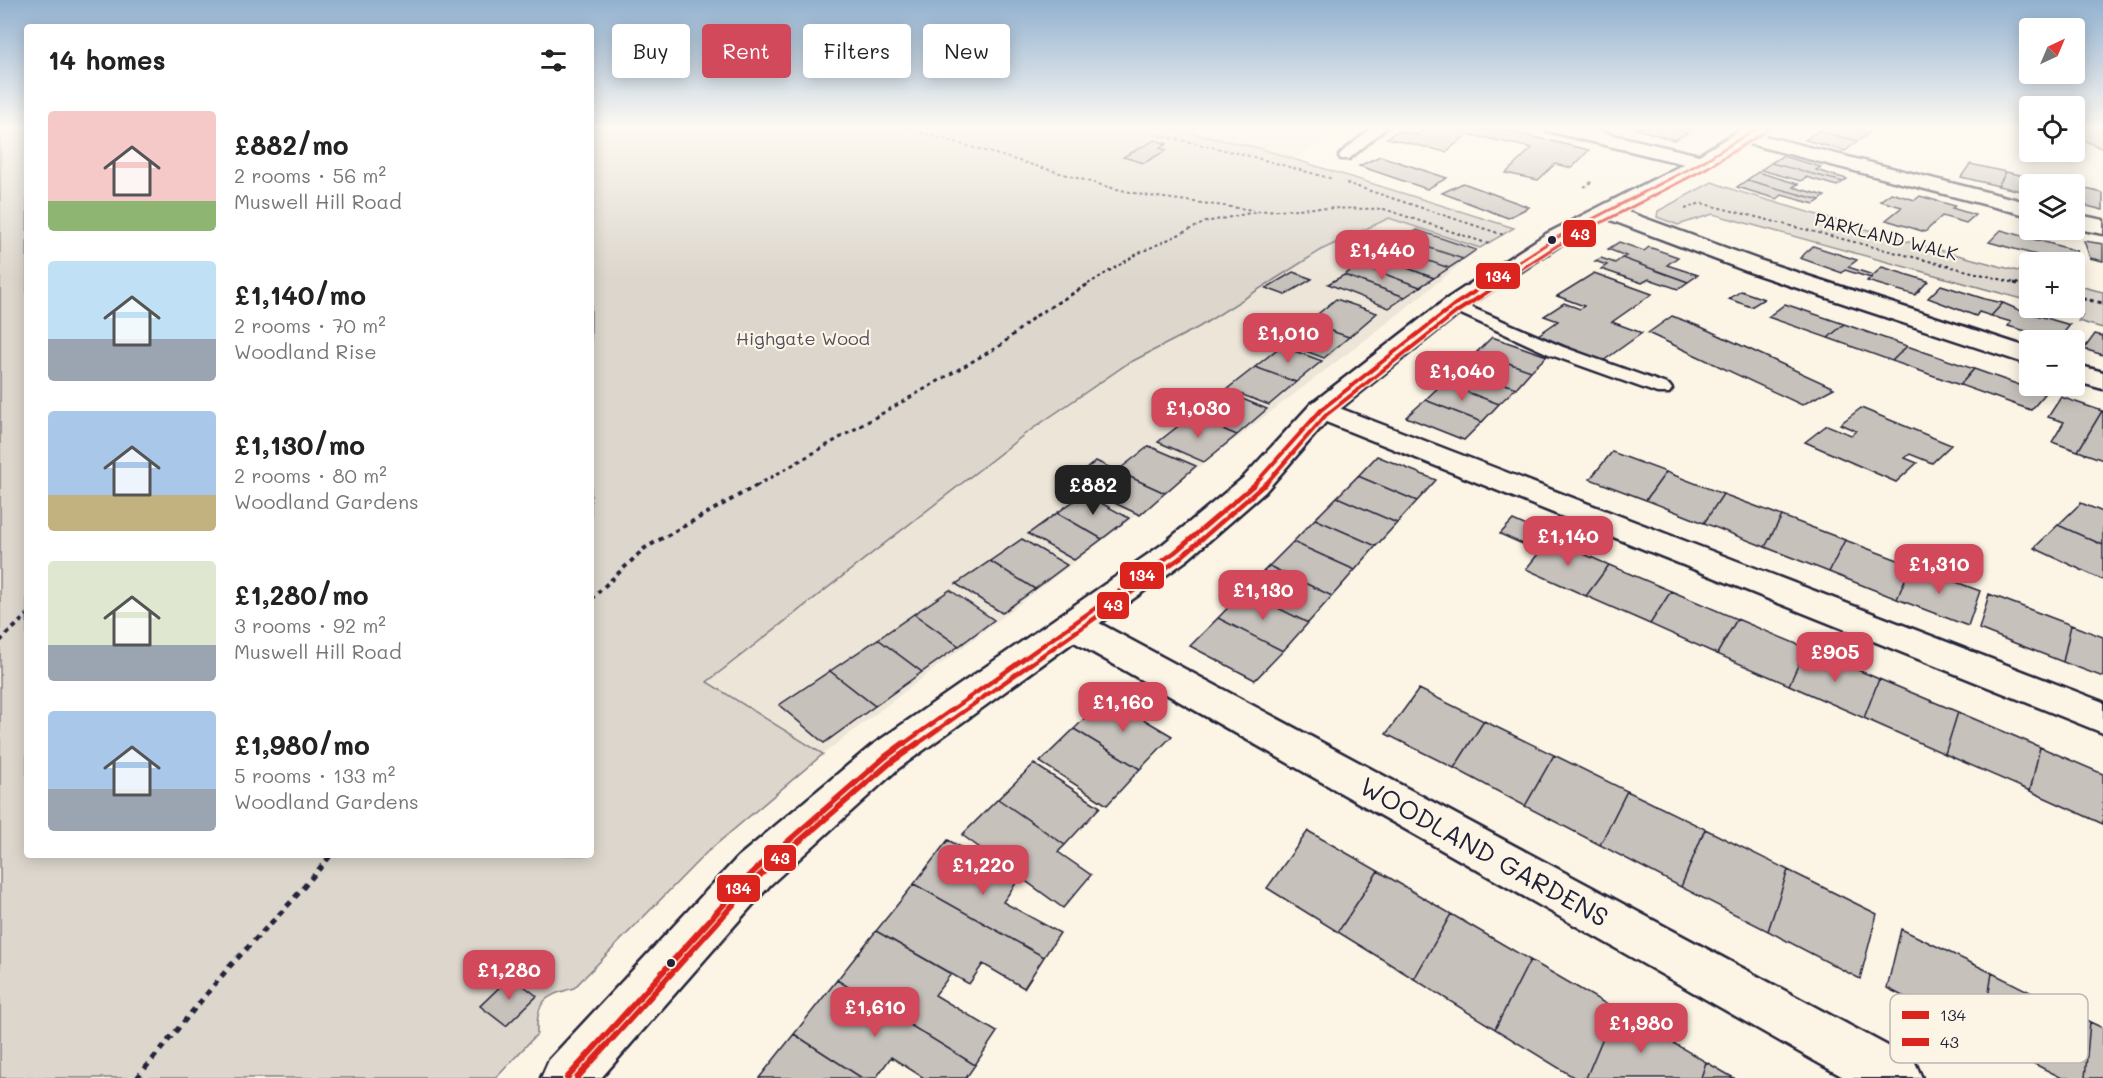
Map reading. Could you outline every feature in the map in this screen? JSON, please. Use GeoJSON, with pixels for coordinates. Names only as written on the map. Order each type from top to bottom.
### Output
{"type":"FeatureCollection","features":[{"type":"Feature","properties":{"kind":"street"},"geometry":{"type":"LineString","coordinates":[[582,1073],[754,871],[885,757],[1175,552],[1254,485],[1322,410],[1454,305],[1522,246],[1554,239],[1674,177]]}},
{"type":"Feature","properties":{"kind":"street"},"geometry":{"type":"LineString","coordinates":[[1913,177],[2019,207]]}},
{"type":"Feature","properties":{"kind":"street"},"geometry":{"type":"LineString","coordinates":[[1609,212],[1754,266],[2019,353]]}},
{"type":"Feature","properties":{"kind":"street"},"geometry":{"type":"LineString","coordinates":[[2085,223],[2103,227]]}},
{"type":"Feature","properties":{"kind":"street"},"geometry":{"type":"LineString","coordinates":[[2085,375],[2103,381]]}},
{"type":"Feature","properties":{"kind":"street"},"geometry":{"type":"LineString","coordinates":[[1322,410],[2103,718]]}},
{"type":"Feature","properties":{"kind":"street","name":"WOODLAND GARDENS"},"geometry":{"type":"LineString","coordinates":[[1073,625],[1896,1078]]}},
{"type":"Feature","properties":{"kind":"lane"},"geometry":{"type":"LineString","coordinates":[[1454,305],[1495,320],[1512,332],[1573,358],[1663,389]]}},
{"type":"Feature","properties":{"kind":"path"},"geometry":{"type":"LineString","coordinates":[[1075,177],[1143,195],[1260,211]]}},
{"type":"Feature","properties":{"kind":"path"},"geometry":{"type":"LineString","coordinates":[[1326,177],[1372,190],[1522,246]]}},
{"type":"Feature","properties":{"kind":"path","name":"PARKLAND WALK"},"geometry":{"type":"LineString","coordinates":[[1701,203],[2019,284]]}},
{"type":"Feature","properties":{"kind":"path"},"geometry":{"type":"LineString","coordinates":[[594,596],[645,548],[870,422],[1001,345],[1034,317],[1139,254],[1206,222],[1260,211],[1314,208],[1384,209],[1490,244],[1522,246]]}},
{"type":"Feature","properties":{"kind":"path"},"geometry":{"type":"LineString","coordinates":[[2085,299],[2103,303]]}},
{"type":"Feature","properties":{"kind":"path"},"geometry":{"type":"LineString","coordinates":[[0,640],[24,618]]}},
{"type":"Feature","properties":{"kind":"path"},"geometry":{"type":"LineString","coordinates":[[136,1078],[230,966],[291,902],[328,858]]}},
{"type":"Feature","properties":{"kind":"shaded area"},"geometry":{"type":"Polygon","coordinates":[[[1389,218],[1480,248],[1391,320],[823,754],[706,683],[1025,434],[1127,364],[1199,327],[1323,249],[1389,218]]]}},
{"type":"Feature","properties":{"kind":"green space","name":"Highgate Wood"},"geometry":{"type":"Polygon","coordinates":[[[0,177],[24,177],[24,858],[594,858],[594,177],[1352,177],[1514,228],[1480,248],[1389,218],[1323,249],[1199,327],[1127,364],[1025,434],[707,682],[823,754],[706,853],[574,988],[549,997],[540,1007],[537,1034],[496,1078],[0,1078],[0,177]]]}},
{"type":"Feature","properties":{"kind":"green space"},"geometry":{"type":"Polygon","coordinates":[[[1712,182],[1902,240],[2019,271],[2019,298],[1713,214],[1678,225],[1657,217],[1658,211],[1712,182]]]}},
{"type":"Feature","properties":{"kind":"green space"},"geometry":{"type":"Polygon","coordinates":[[[2085,288],[2103,292],[2103,328],[2078,321],[2085,318],[2085,288]]]}},
{"type":"Feature","properties":{"kind":"building"},"geometry":{"type":"Polygon","coordinates":[[[1392,177],[1447,178],[1427,189],[1392,177]]]}},
{"type":"Feature","properties":{"kind":"building"},"geometry":{"type":"Polygon","coordinates":[[[1751,177],[1776,177],[1798,184],[1793,187],[1825,196],[1820,200],[1747,180],[1751,177]]]}},
{"type":"Feature","properties":{"kind":"building"},"geometry":{"type":"Polygon","coordinates":[[[1788,177],[1806,177],[1801,181],[1788,177]]]}},
{"type":"Feature","properties":{"kind":"building"},"geometry":{"type":"Polygon","coordinates":[[[1807,177],[1825,177],[1843,182],[1837,186],[1807,177]]]}},
{"type":"Feature","properties":{"kind":"building"},"geometry":{"type":"Polygon","coordinates":[[[1825,177],[1847,179],[1843,182],[1825,177]]]}},
{"type":"Feature","properties":{"kind":"building"},"geometry":{"type":"Polygon","coordinates":[[[1962,177],[2003,177],[1998,186],[1962,177]]]}},
{"type":"Feature","properties":{"kind":"building"},"geometry":{"type":"Polygon","coordinates":[[[2003,177],[2019,177],[2019,191],[1998,186],[2003,177]]]}},
{"type":"Feature","properties":{"kind":"building"},"geometry":{"type":"Polygon","coordinates":[[[1747,180],[1820,200],[1814,204],[1782,195],[1777,199],[1737,187],[1747,180]]]}},
{"type":"Feature","properties":{"kind":"building"},"geometry":{"type":"Polygon","coordinates":[[[1463,183],[1529,207],[1508,218],[1442,193],[1463,183]]]}},
{"type":"Feature","properties":{"kind":"building"},"geometry":{"type":"Polygon","coordinates":[[[2085,189],[2103,193],[2103,210],[2085,206],[2085,189]]]}},
{"type":"Feature","properties":{"kind":"building"},"geometry":{"type":"Polygon","coordinates":[[[1891,193],[1915,200],[1920,196],[1955,206],[1952,208],[1975,215],[1966,223],[1942,216],[1925,232],[1886,220],[1902,207],[1880,201],[1891,193]]]}},
{"type":"Feature","properties":{"kind":"building"},"geometry":{"type":"Polygon","coordinates":[[[1417,230],[1476,250],[1463,259],[1403,239],[1417,230]]]}},
{"type":"Feature","properties":{"kind":"building"},"geometry":{"type":"Polygon","coordinates":[[[2001,230],[2019,235],[2019,240],[2037,240],[2077,251],[2026,252],[1989,242],[2001,230]]]}},
{"type":"Feature","properties":{"kind":"building"},"geometry":{"type":"Polygon","coordinates":[[[1403,239],[1463,259],[1449,268],[1389,247],[1403,239]]]}},
{"type":"Feature","properties":{"kind":"building"},"geometry":{"type":"Polygon","coordinates":[[[2084,241],[2103,244],[2103,261],[2090,258],[2084,241]]]}},
{"type":"Feature","properties":{"kind":"building"},"geometry":{"type":"Polygon","coordinates":[[[1619,242],[1644,251],[1649,247],[1678,257],[1667,265],[1698,275],[1688,282],[1622,258],[1626,256],[1608,249],[1619,242]]]}},
{"type":"Feature","properties":{"kind":"building"},"geometry":{"type":"Polygon","coordinates":[[[1813,246],[1857,260],[1848,267],[1873,275],[1871,278],[1845,270],[1842,273],[1800,258],[1813,246]]]}},
{"type":"Feature","properties":{"kind":"building"},"geometry":{"type":"Polygon","coordinates":[[[1389,247],[1449,268],[1434,278],[1375,256],[1389,247]]]}},
{"type":"Feature","properties":{"kind":"building"},"geometry":{"type":"Polygon","coordinates":[[[1375,256],[1434,278],[1420,287],[1360,265],[1375,256]]]}},
{"type":"Feature","properties":{"kind":"building"},"geometry":{"type":"Polygon","coordinates":[[[1601,258],[1615,263],[1622,258],[1688,282],[1678,289],[1649,279],[1642,283],[1601,269],[1607,265],[1595,261],[1601,258]]]}},
{"type":"Feature","properties":{"kind":"building"},"geometry":{"type":"Polygon","coordinates":[[[1360,265],[1420,287],[1405,297],[1344,275],[1360,265]]]}},
{"type":"Feature","properties":{"kind":"building"},"geometry":{"type":"Polygon","coordinates":[[[1882,267],[1928,281],[1915,295],[1867,281],[1882,267]]]}},
{"type":"Feature","properties":{"kind":"building"},"geometry":{"type":"Polygon","coordinates":[[[1293,272],[1312,279],[1285,295],[1266,288],[1293,272]]]}},
{"type":"Feature","properties":{"kind":"building"},"geometry":{"type":"Polygon","coordinates":[[[1594,273],[1652,294],[1612,322],[1642,333],[1603,361],[1538,335],[1558,321],[1544,316],[1564,303],[1580,309],[1584,306],[1557,296],[1594,273]]]}},
{"type":"Feature","properties":{"kind":"building"},"geometry":{"type":"Polygon","coordinates":[[[1344,275],[1405,297],[1389,308],[1328,284],[1344,275]]]}},
{"type":"Feature","properties":{"kind":"building"},"geometry":{"type":"Polygon","coordinates":[[[1941,285],[2003,303],[1991,316],[1979,312],[1976,316],[1928,298],[1941,285]]]}},
{"type":"Feature","properties":{"kind":"building"},"geometry":{"type":"Polygon","coordinates":[[[1741,291],[1764,299],[1751,307],[1729,299],[1741,291]]]}},
{"type":"Feature","properties":{"kind":"building"},"geometry":{"type":"Polygon","coordinates":[[[1336,299],[1377,313],[1349,337],[1307,323],[1336,299]]]}},
{"type":"Feature","properties":{"kind":"building"},"geometry":{"type":"Polygon","coordinates":[[[2003,303],[2019,310],[2019,318],[2046,318],[2070,325],[2066,330],[2022,330],[2008,326],[2011,322],[1991,316],[2003,303]]]}},
{"type":"Feature","properties":{"kind":"building"},"geometry":{"type":"Polygon","coordinates":[[[1785,304],[1844,324],[1828,338],[1768,317],[1785,304]]]}},
{"type":"Feature","properties":{"kind":"building"},"geometry":{"type":"Polygon","coordinates":[[[1672,316],[1834,388],[1802,405],[1648,333],[1672,316]]]}},
{"type":"Feature","properties":{"kind":"building"},"geometry":{"type":"Polygon","coordinates":[[[1307,323],[1349,337],[1324,358],[1282,342],[1307,323]]]}},
{"type":"Feature","properties":{"kind":"building"},"geometry":{"type":"Polygon","coordinates":[[[1844,324],[1907,346],[1892,361],[1828,338],[1844,324]]]}},
{"type":"Feature","properties":{"kind":"building"},"geometry":{"type":"Polygon","coordinates":[[[2095,334],[2103,336],[2103,355],[2085,348],[2095,334]]]}},
{"type":"Feature","properties":{"kind":"building"},"geometry":{"type":"Polygon","coordinates":[[[1492,337],[1547,356],[1531,371],[1477,352],[1492,337]]]}},
{"type":"Feature","properties":{"kind":"building"},"geometry":{"type":"Polygon","coordinates":[[[1281,346],[1322,361],[1296,382],[1255,367],[1281,346]]]}},
{"type":"Feature","properties":{"kind":"building"},"geometry":{"type":"Polygon","coordinates":[[[1907,346],[1974,369],[1960,385],[1892,361],[1907,346]]]}},
{"type":"Feature","properties":{"kind":"building"},"geometry":{"type":"Polygon","coordinates":[[[1477,352],[1531,371],[1516,388],[1460,367],[1477,352]]]}},
{"type":"Feature","properties":{"kind":"building"},"geometry":{"type":"Polygon","coordinates":[[[1255,367],[1296,382],[1269,405],[1227,389],[1255,367]]]}},
{"type":"Feature","properties":{"kind":"building"},"geometry":{"type":"Polygon","coordinates":[[[1460,367],[1516,388],[1499,404],[1443,383],[1460,367]]]}},
{"type":"Feature","properties":{"kind":"building"},"geometry":{"type":"Polygon","coordinates":[[[1974,369],[2019,385],[2019,396],[2043,396],[2031,410],[1960,385],[1974,369]]]}},
{"type":"Feature","properties":{"kind":"building"},"geometry":{"type":"Polygon","coordinates":[[[1443,383],[1499,404],[1482,422],[1425,400],[1443,383]]]}},
{"type":"Feature","properties":{"kind":"building"},"geometry":{"type":"Polygon","coordinates":[[[1223,391],[1267,409],[1237,435],[1191,416],[1223,391]]]}},
{"type":"Feature","properties":{"kind":"building"},"geometry":{"type":"Polygon","coordinates":[[[2061,397],[2102,411],[2078,451],[2052,442],[2064,422],[2048,417],[2061,397]]]}},
{"type":"Feature","properties":{"kind":"building"},"geometry":{"type":"Polygon","coordinates":[[[1425,400],[1482,422],[1464,440],[1406,417],[1425,400]]]}},
{"type":"Feature","properties":{"kind":"building"},"geometry":{"type":"Polygon","coordinates":[[[1861,408],[1951,445],[1932,463],[1910,454],[1905,458],[1917,463],[1896,482],[1805,442],[1827,425],[1851,435],[1856,431],[1840,424],[1861,408]]]}},
{"type":"Feature","properties":{"kind":"building"},"geometry":{"type":"Polygon","coordinates":[[[2103,411],[2103,460],[2078,451],[2103,411]]]}},
{"type":"Feature","properties":{"kind":"building"},"geometry":{"type":"Polygon","coordinates":[[[1191,416],[1237,435],[1204,462],[1158,442],[1191,416]]]}},
{"type":"Feature","properties":{"kind":"building"},"geometry":{"type":"Polygon","coordinates":[[[1149,446],[1196,466],[1165,493],[1117,471],[1149,446]]]}},
{"type":"Feature","properties":{"kind":"building"},"geometry":{"type":"Polygon","coordinates":[[[1612,452],[1666,472],[1646,500],[1590,479],[1612,452]]]}},
{"type":"Feature","properties":{"kind":"building"},"geometry":{"type":"Polygon","coordinates":[[[1377,456],[1436,480],[1417,501],[1358,476],[1377,456]]]}},
{"type":"Feature","properties":{"kind":"building"},"geometry":{"type":"Polygon","coordinates":[[[1096,461],[1165,493],[1140,515],[1070,482],[1096,461]]]}},
{"type":"Feature","properties":{"kind":"building"},"geometry":{"type":"Polygon","coordinates":[[[1666,472],[1723,494],[1704,523],[1646,500],[1666,472]]]}},
{"type":"Feature","properties":{"kind":"building"},"geometry":{"type":"Polygon","coordinates":[[[1358,476],[1417,501],[1397,523],[1337,497],[1358,476]]]}},
{"type":"Feature","properties":{"kind":"building"},"geometry":{"type":"Polygon","coordinates":[[[1084,494],[1129,518],[1102,539],[1057,513],[1084,494]]]}},
{"type":"Feature","properties":{"kind":"building"},"geometry":{"type":"Polygon","coordinates":[[[1723,494],[1782,516],[1765,547],[1704,523],[1723,494]]]}},
{"type":"Feature","properties":{"kind":"building"},"geometry":{"type":"Polygon","coordinates":[[[1337,497],[1397,523],[1376,546],[1315,519],[1337,497]]]}},
{"type":"Feature","properties":{"kind":"building"},"geometry":{"type":"Polygon","coordinates":[[[2081,503],[2103,512],[2103,545],[2058,525],[2081,503]]]}},
{"type":"Feature","properties":{"kind":"building"},"geometry":{"type":"Polygon","coordinates":[[[1057,513],[1102,539],[1074,560],[1028,534],[1057,513]]]}},
{"type":"Feature","properties":{"kind":"building"},"geometry":{"type":"Polygon","coordinates":[[[1782,516],[1845,540],[1829,572],[1765,547],[1782,516]]]}},
{"type":"Feature","properties":{"kind":"building"},"geometry":{"type":"Polygon","coordinates":[[[1315,519],[1376,546],[1355,570],[1293,542],[1315,519]]]}},
{"type":"Feature","properties":{"kind":"building"},"geometry":{"type":"Polygon","coordinates":[[[1513,520],[1538,531],[1525,545],[1500,534],[1513,520]]]}},
{"type":"Feature","properties":{"kind":"building"},"geometry":{"type":"Polygon","coordinates":[[[2058,525],[2103,545],[2103,580],[2034,548],[2058,525]]]}},
{"type":"Feature","properties":{"kind":"building"},"geometry":{"type":"Polygon","coordinates":[[[1022,539],[1067,565],[1035,589],[990,561],[1022,539]]]}},
{"type":"Feature","properties":{"kind":"building"},"geometry":{"type":"Polygon","coordinates":[[[1550,539],[1609,565],[1586,596],[1526,569],[1550,539]]]}},
{"type":"Feature","properties":{"kind":"building"},"geometry":{"type":"Polygon","coordinates":[[[1845,540],[1911,565],[1897,599],[1829,572],[1845,540]]]}},
{"type":"Feature","properties":{"kind":"building"},"geometry":{"type":"Polygon","coordinates":[[[1293,542],[1355,570],[1332,596],[1269,566],[1293,542]]]}},
{"type":"Feature","properties":{"kind":"building"},"geometry":{"type":"Polygon","coordinates":[[[990,561],[1035,589],[1002,613],[956,584],[990,561]]]}},
{"type":"Feature","properties":{"kind":"building"},"geometry":{"type":"Polygon","coordinates":[[[1609,565],[1671,591],[1650,624],[1586,596],[1609,565]]]}},
{"type":"Feature","properties":{"kind":"building"},"geometry":{"type":"Polygon","coordinates":[[[1911,565],[1980,591],[1968,626],[1897,599],[1911,565]]]}},
{"type":"Feature","properties":{"kind":"building"},"geometry":{"type":"Polygon","coordinates":[[[1269,566],[1332,596],[1308,623],[1244,591],[1269,566]]]}},
{"type":"Feature","properties":{"kind":"building"},"geometry":{"type":"Polygon","coordinates":[[[950,590],[994,620],[959,646],[914,614],[950,590]]]}},
{"type":"Feature","properties":{"kind":"building"},"geometry":{"type":"Polygon","coordinates":[[[1244,591],[1308,623],[1283,651],[1218,618],[1244,591]]]}},
{"type":"Feature","properties":{"kind":"building"},"geometry":{"type":"Polygon","coordinates":[[[1671,591],[1737,619],[1717,654],[1650,624],[1671,591]]]}},
{"type":"Feature","properties":{"kind":"building"},"geometry":{"type":"Polygon","coordinates":[[[1989,594],[2071,625],[2063,662],[1979,629],[1989,594]]]}},
{"type":"Feature","properties":{"kind":"building"},"geometry":{"type":"Polygon","coordinates":[[[914,614],[959,646],[922,672],[878,639],[914,614]]]}},
{"type":"Feature","properties":{"kind":"building"},"geometry":{"type":"Polygon","coordinates":[[[1218,618],[1283,651],[1255,680],[1190,646],[1218,618]]]}},
{"type":"Feature","properties":{"kind":"building"},"geometry":{"type":"Polygon","coordinates":[[[1737,619],[1806,648],[1789,685],[1717,654],[1737,619]]]}},
{"type":"Feature","properties":{"kind":"building"},"geometry":{"type":"Polygon","coordinates":[[[2071,625],[2103,637],[2103,677],[2063,662],[2071,625]]]}},
{"type":"Feature","properties":{"kind":"building"},"geometry":{"type":"Polygon","coordinates":[[[878,639],[922,672],[875,706],[830,671],[878,639]]]}},
{"type":"Feature","properties":{"kind":"building"},"geometry":{"type":"Polygon","coordinates":[[[1806,648],[1879,679],[1864,718],[1789,685],[1806,648]]]}},
{"type":"Feature","properties":{"kind":"building"},"geometry":{"type":"Polygon","coordinates":[[[830,671],[875,706],[824,743],[779,705],[830,671]]]}},
{"type":"Feature","properties":{"kind":"building"},"geometry":{"type":"Polygon","coordinates":[[[1879,679],[1958,712],[1945,754],[1864,718],[1879,679]]]}},
{"type":"Feature","properties":{"kind":"building"},"geometry":{"type":"Polygon","coordinates":[[[1419,689],[1484,721],[1454,768],[1386,734],[1419,689]]]}},
{"type":"Feature","properties":{"kind":"building"},"geometry":{"type":"Polygon","coordinates":[[[1106,697],[1172,736],[1140,769],[1074,729],[1106,697]]]}},
{"type":"Feature","properties":{"kind":"building"},"geometry":{"type":"Polygon","coordinates":[[[1958,712],[2040,747],[2030,791],[1945,754],[1958,712]]]}},
{"type":"Feature","properties":{"kind":"building"},"geometry":{"type":"Polygon","coordinates":[[[1484,721],[1554,755],[1525,806],[1454,768],[1484,721]]]}},
{"type":"Feature","properties":{"kind":"building"},"geometry":{"type":"Polygon","coordinates":[[[1074,729],[1140,769],[1107,805],[1040,762],[1074,729]]]}},
{"type":"Feature","properties":{"kind":"building"},"geometry":{"type":"Polygon","coordinates":[[[2040,747],[2103,774],[2103,824],[2030,791],[2040,747]]]}},
{"type":"Feature","properties":{"kind":"building"},"geometry":{"type":"Polygon","coordinates":[[[1554,755],[1627,791],[1600,845],[1525,806],[1554,755]]]}},
{"type":"Feature","properties":{"kind":"building"},"geometry":{"type":"Polygon","coordinates":[[[1034,764],[1100,807],[1065,845],[998,799],[1034,764]]]}},
{"type":"Feature","properties":{"kind":"building"},"geometry":{"type":"Polygon","coordinates":[[[1627,791],[1705,829],[1681,887],[1600,845],[1627,791]]]}},
{"type":"Feature","properties":{"kind":"building"},"geometry":{"type":"Polygon","coordinates":[[[998,799],[1065,845],[1058,852],[1091,875],[1063,908],[962,835],[998,799]]]}},
{"type":"Feature","properties":{"kind":"building"},"geometry":{"type":"Polygon","coordinates":[[[1705,829],[1788,870],[1768,931],[1681,887],[1705,829]]]}},
{"type":"Feature","properties":{"kind":"building"},"geometry":{"type":"Polygon","coordinates":[[[1308,831],[1378,871],[1338,932],[1267,888],[1308,831]]]}},
{"type":"Feature","properties":{"kind":"building"},"geometry":{"type":"Polygon","coordinates":[[[948,840],[1019,879],[1003,902],[1060,933],[1044,957],[914,884],[948,840]]]}},
{"type":"Feature","properties":{"kind":"building"},"geometry":{"type":"Polygon","coordinates":[[[1788,870],[1877,914],[1860,979],[1768,931],[1788,870]]]}},
{"type":"Feature","properties":{"kind":"building"},"geometry":{"type":"Polygon","coordinates":[[[1378,871],[1451,914],[1414,979],[1338,932],[1378,871]]]}},
{"type":"Feature","properties":{"kind":"building"},"geometry":{"type":"Polygon","coordinates":[[[914,884],[1044,957],[1024,988],[983,964],[969,984],[876,931],[914,884]]]}},
{"type":"Feature","properties":{"kind":"building"},"geometry":{"type":"Polygon","coordinates":[[[1451,914],[1530,960],[1495,1029],[1414,979],[1451,914]]]}},
{"type":"Feature","properties":{"kind":"building"},"geometry":{"type":"Polygon","coordinates":[[[1901,929],[1992,973],[1989,994],[1899,994],[1887,988],[1901,929]]]}},
{"type":"Feature","properties":{"kind":"building"},"geometry":{"type":"Polygon","coordinates":[[[876,931],[951,974],[935,995],[997,1032],[975,1065],[837,980],[876,931]]]}},
{"type":"Feature","properties":{"kind":"building"},"geometry":{"type":"Polygon","coordinates":[[[1530,960],[1615,1009],[1586,1078],[1575,1078],[1495,1029],[1530,960]]]}},
{"type":"Feature","properties":{"kind":"building"},"geometry":{"type":"Polygon","coordinates":[[[1992,973],[2034,994],[1989,994],[1992,973]]]}},
{"type":"Feature","properties":{"kind":"building"},"geometry":{"type":"Polygon","coordinates":[[[511,976],[537,996],[506,1026],[480,1006],[511,976]]]}},
{"type":"Feature","properties":{"kind":"building"},"geometry":{"type":"Polygon","coordinates":[[[837,980],[975,1065],[966,1078],[924,1078],[891,1057],[876,1078],[862,1078],[794,1034],[837,980]]]}},
{"type":"Feature","properties":{"kind":"building"},"geometry":{"type":"Polygon","coordinates":[[[1615,1009],[1706,1062],[1701,1078],[1586,1078],[1615,1009]]]}},
{"type":"Feature","properties":{"kind":"building"},"geometry":{"type":"Polygon","coordinates":[[[2088,1021],[2090,1022],[2088,1044],[2088,1021]]]}},
{"type":"Feature","properties":{"kind":"building"},"geometry":{"type":"Polygon","coordinates":[[[2090,1022],[2103,1028],[2103,1078],[2085,1078],[2090,1022]]]}},
{"type":"Feature","properties":{"kind":"building"},"geometry":{"type":"Polygon","coordinates":[[[794,1034],[862,1078],[759,1078],[794,1034]]]}},
{"type":"Feature","properties":{"kind":"building"},"geometry":{"type":"Polygon","coordinates":[[[1706,1062],[1734,1078],[1701,1078],[1706,1062]]]}},
{"type":"Feature","properties":{"kind":"building"},"geometry":{"type":"Polygon","coordinates":[[[2033,1063],[2086,1063],[2085,1078],[2062,1078],[2033,1063]]]}},
{"type":"Feature","properties":{"kind":"transit line","name":"134"},"geometry":{"type":"LineString","coordinates":[[567,1078],[754,871],[885,757],[1175,552],[1254,485],[1321,410],[1454,305],[1554,239],[1673,177]]}},
{"type":"Feature","properties":{"kind":"transit line","name":"43"},"geometry":{"type":"LineString","coordinates":[[577,1078],[759,876],[890,763],[1180,558],[1259,491],[1326,415],[1458,311],[1558,245],[1689,177]]}}]}
